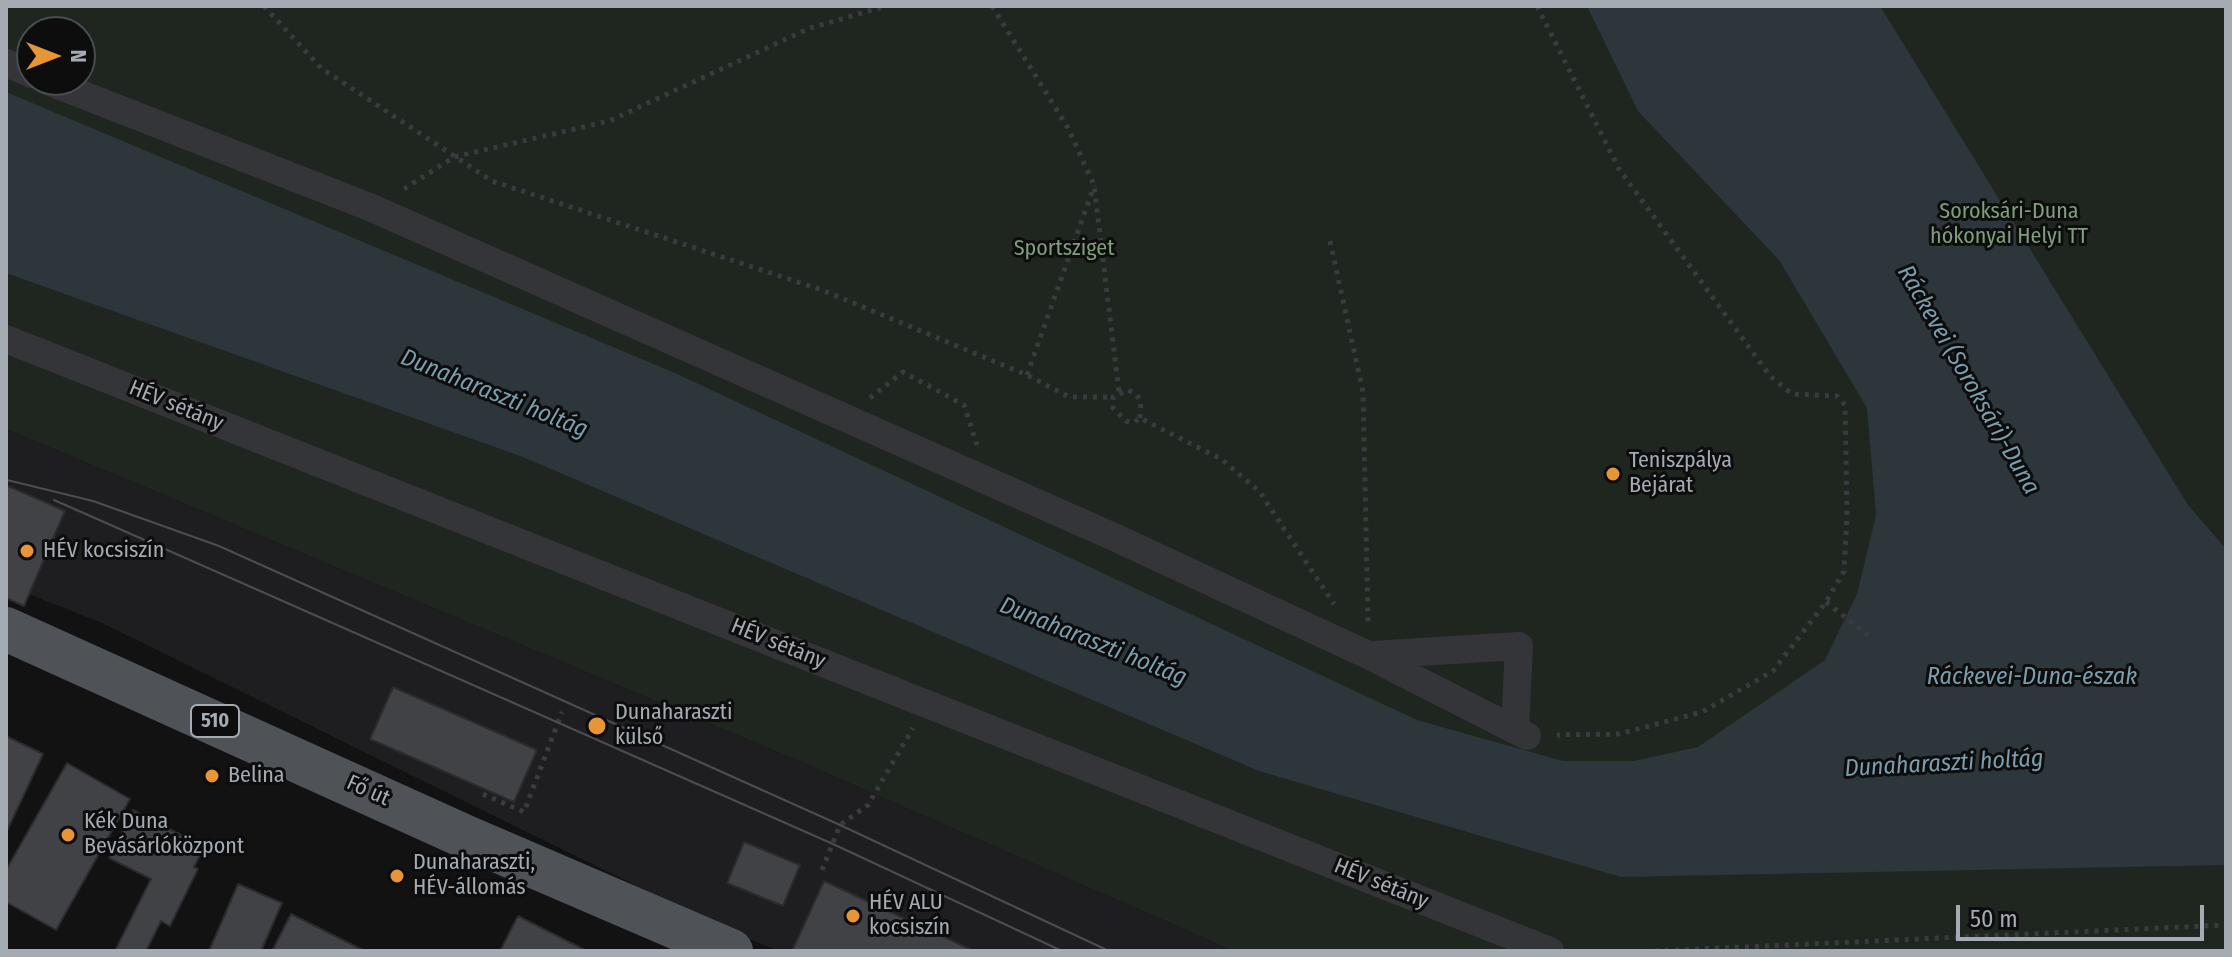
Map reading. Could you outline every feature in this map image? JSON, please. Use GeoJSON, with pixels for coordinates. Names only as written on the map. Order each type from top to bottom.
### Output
{"type":"FeatureCollection","features":[{"type":"Feature","properties":{"kind":"main road","name":"Fő út"},"geometry":{"type":"LineString","coordinates":[[6,629],[466,837],[731,951]]}},
{"type":"Feature","properties":{"kind":"street"},"geometry":{"type":"LineString","coordinates":[[86,96],[372,208],[1368,655],[1521,733],[1519,646],[1368,655]]}},
{"type":"Feature","properties":{"kind":"street","name":"HÉV sétány"},"geometry":{"type":"LineString","coordinates":[[6,339],[1550,951]]}},
{"type":"Feature","properties":{"kind":"path"},"geometry":{"type":"LineString","coordinates":[[264,6],[321,68],[492,181],[822,290],[1027,375],[1069,397],[1113,397],[1128,390],[1141,401],[1140,418]]}},
{"type":"Feature","properties":{"kind":"path"},"geometry":{"type":"LineString","coordinates":[[372,208],[454,157],[609,121],[810,28],[886,6]]}},
{"type":"Feature","properties":{"kind":"path"},"geometry":{"type":"LineString","coordinates":[[992,6],[1068,128],[1094,185],[1119,392]]}},
{"type":"Feature","properties":{"kind":"path"},"geometry":{"type":"LineString","coordinates":[[1521,733],[1619,734],[1702,712],[1773,671],[1826,602],[1844,571],[1847,515],[1845,405],[1837,396],[1792,394],[1770,376],[1619,169],[1537,6]]}},
{"type":"Feature","properties":{"kind":"path"},"geometry":{"type":"LineString","coordinates":[[1027,375],[1094,185]]}},
{"type":"Feature","properties":{"kind":"path"},"geometry":{"type":"LineString","coordinates":[[1330,241],[1363,392],[1368,655]]}},
{"type":"Feature","properties":{"kind":"path"},"geometry":{"type":"LineString","coordinates":[[844,418],[903,372],[964,405],[977,444],[968,473]]}},
{"type":"Feature","properties":{"kind":"path"},"geometry":{"type":"LineString","coordinates":[[1113,397],[1113,408],[1119,415],[1133,423],[1140,418]]}},
{"type":"Feature","properties":{"kind":"path"},"geometry":{"type":"LineString","coordinates":[[1140,418],[1221,459],[1259,491],[1368,655]]}},
{"type":"Feature","properties":{"kind":"path"},"geometry":{"type":"LineString","coordinates":[[1826,602],[1869,636]]}},
{"type":"Feature","properties":{"kind":"path"},"geometry":{"type":"LineString","coordinates":[[822,870],[840,825],[868,805],[929,704]]}},
{"type":"Feature","properties":{"kind":"path"},"geometry":{"type":"LineString","coordinates":[[483,794],[524,812],[562,712]]}},
{"type":"Feature","properties":{"kind":"path"},"geometry":{"type":"LineString","coordinates":[[1655,951],[2226,925]]}},
{"type":"Feature","properties":{"kind":"shaded area"},"geometry":{"type":"Polygon","coordinates":[[[6,429],[794,759],[1234,951],[778,951],[712,923],[102,623],[6,585],[6,429]]]}},
{"type":"Feature","properties":{"kind":"green space"},"geometry":{"type":"Polygon","coordinates":[[[6,6],[2226,6],[2226,951],[1234,951],[794,759],[6,429],[6,63],[16,67],[16,96],[86,96],[293,177],[93,96],[96,96],[96,16],[16,16],[16,65],[6,61],[6,6]]]}},
{"type":"Feature","properties":{"kind":"water","name":"Ráckevei-Duna-észak"},"geometry":{"type":"Polygon","coordinates":[[[1587,6],[1880,6],[2188,505],[2226,549],[2226,865],[1621,877],[1259,771],[523,457],[6,273],[6,92],[675,373],[1417,720],[1563,761],[1634,761],[1698,747],[1825,660],[1857,594],[1876,515],[1867,408],[1779,260],[1638,111],[1587,6]]]}},
{"type":"Feature","properties":{"kind":"building","name":"HÉV kocsiszín"},"geometry":{"type":"Polygon","coordinates":[[[6,485],[65,511],[24,606],[6,598],[6,485]]]}},
{"type":"Feature","properties":{"kind":"building"},"geometry":{"type":"Polygon","coordinates":[[[393,687],[537,750],[514,802],[370,739],[393,687]]]}},
{"type":"Feature","properties":{"kind":"building"},"geometry":{"type":"Polygon","coordinates":[[[6,736],[43,754],[6,833],[6,736]]]}},
{"type":"Feature","properties":{"kind":"building","name":"Kék Duna Bevásárlóközpont"},"geometry":{"type":"Polygon","coordinates":[[[67,763],[130,799],[56,930],[6,902],[6,870],[67,763]]]}},
{"type":"Feature","properties":{"kind":"building"},"geometry":{"type":"Polygon","coordinates":[[[133,810],[204,847],[194,867],[198,869],[170,926],[161,921],[146,951],[115,951],[151,879],[109,858],[133,810]]]}},
{"type":"Feature","properties":{"kind":"building"},"geometry":{"type":"Polygon","coordinates":[[[744,842],[800,865],[783,906],[727,883],[744,842]]]}},
{"type":"Feature","properties":{"kind":"building","name":"HÉV ALU kocsiszín"},"geometry":{"type":"Polygon","coordinates":[[[824,881],[974,951],[792,951],[824,881]]]}},
{"type":"Feature","properties":{"kind":"building"},"geometry":{"type":"Polygon","coordinates":[[[238,884],[282,903],[261,951],[209,951],[238,884]]]}},
{"type":"Feature","properties":{"kind":"building"},"geometry":{"type":"Polygon","coordinates":[[[291,914],[365,951],[272,951],[291,914]]]}},
{"type":"Feature","properties":{"kind":"building"},"geometry":{"type":"Polygon","coordinates":[[[518,916],[587,951],[500,951],[518,916]]]}},
{"type":"Feature","properties":{"kind":"tram line"},"geometry":{"type":"LineString","coordinates":[[7,480],[93,501],[219,546],[840,825],[1109,951]]}},
{"type":"Feature","properties":{"kind":"tram line"},"geometry":{"type":"LineString","coordinates":[[54,500],[833,844],[1062,951]]}},
{"type":"Feature","properties":{"kind":"place","name":"Teniszpálya Bejárat"},"geometry":{"type":"Point","coordinates":[1613,474]}},
{"type":"Feature","properties":{"kind":"place","name":"HÉV kocsiszín"},"geometry":{"type":"Point","coordinates":[27,551]}},
{"type":"Feature","properties":{"kind":"place","name":"Dunaharaszti külső"},"geometry":{"type":"Point","coordinates":[597,726]}},
{"type":"Feature","properties":{"kind":"place","name":"Belina"},"geometry":{"type":"Point","coordinates":[212,776]}},
{"type":"Feature","properties":{"kind":"place","name":"Kék Duna Bevásárlóközpont"},"geometry":{"type":"Point","coordinates":[68,835]}},
{"type":"Feature","properties":{"kind":"place","name":"Dunaharaszti, HÉV-állomás"},"geometry":{"type":"Point","coordinates":[397,876]}},
{"type":"Feature","properties":{"kind":"place","name":"HÉV ALU kocsiszín"},"geometry":{"type":"Point","coordinates":[853,916]}},
{"type":"Feature","properties":{"kind":"park label","name":"Soroksári-Duna hókonyai Helyi TT"},"geometry":{"type":"Point","coordinates":[2009,224]}},
{"type":"Feature","properties":{"kind":"park label","name":"Sportsziget"},"geometry":{"type":"Point","coordinates":[1064,249]}},
{"type":"Feature","properties":{"kind":"water label","name":"Ráckevei (Soroksári)-Duna"},"geometry":{"type":"Point","coordinates":[1968,380]}},
{"type":"Feature","properties":{"kind":"water label","name":"Dunaharaszti holtág"},"geometry":{"type":"Point","coordinates":[494,394]}},
{"type":"Feature","properties":{"kind":"water label","name":"Dunaharaszti holtág"},"geometry":{"type":"Point","coordinates":[1093,642]}},
{"type":"Feature","properties":{"kind":"water label","name":"Dunaharaszti holtág"},"geometry":{"type":"Point","coordinates":[1944,764]}}]}
